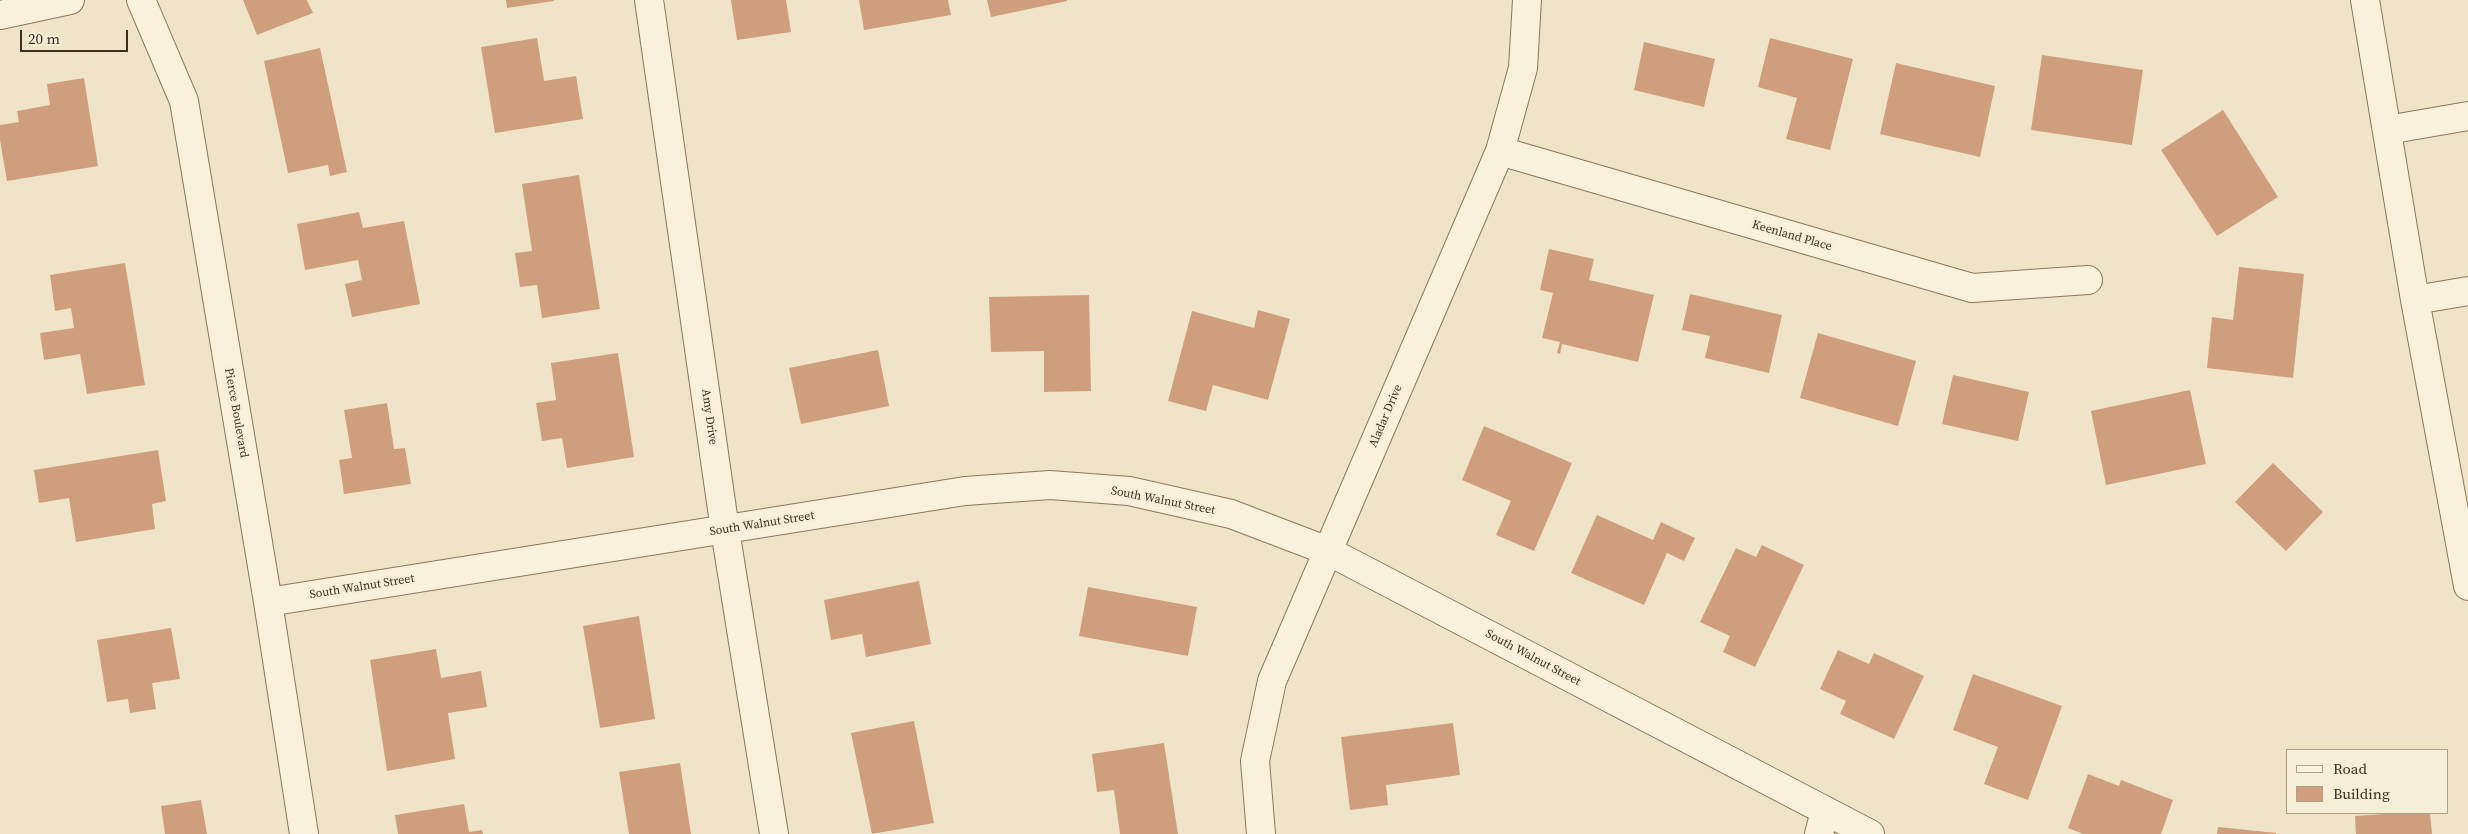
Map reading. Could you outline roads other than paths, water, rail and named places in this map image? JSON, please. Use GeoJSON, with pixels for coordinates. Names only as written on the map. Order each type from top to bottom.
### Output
{"type":"FeatureCollection","features":[{"type":"Feature","properties":{"kind":"street"},"geometry":{"type":"LineString","coordinates":[[0,15],[70,0]]}},
{"type":"Feature","properties":{"kind":"street","name":"Pierce Boulevard"},"geometry":{"type":"LineString","coordinates":[[141,0],[184,101],[268,602],[304,834]]}},
{"type":"Feature","properties":{"kind":"street","name":"Amy Drive"},"geometry":{"type":"LineString","coordinates":[[649,0],[725,530],[774,834]]}},
{"type":"Feature","properties":{"kind":"street","name":"Aladar Drive"},"geometry":{"type":"LineString","coordinates":[[1262,834],[1255,761],[1272,681],[1500,151],[1523,68],[1527,0]]}},
{"type":"Feature","properties":{"kind":"street"},"geometry":{"type":"LineString","coordinates":[[2365,0],[2415,300],[2468,586]]}},
{"type":"Feature","properties":{"kind":"street"},"geometry":{"type":"LineString","coordinates":[[2387,130],[2468,116]]}},
{"type":"Feature","properties":{"kind":"street","name":"Keenland Place"},"geometry":{"type":"LineString","coordinates":[[1500,151],[1972,288],[2088,280]]}},
{"type":"Feature","properties":{"kind":"street"},"geometry":{"type":"LineString","coordinates":[[2415,300],[2468,291]]}},
{"type":"Feature","properties":{"kind":"street","name":"South Walnut Street"},"geometry":{"type":"LineString","coordinates":[[268,602],[965,492],[1050,485],[1129,492],[1231,514],[1328,551],[1822,823],[1870,834]]}}]}
